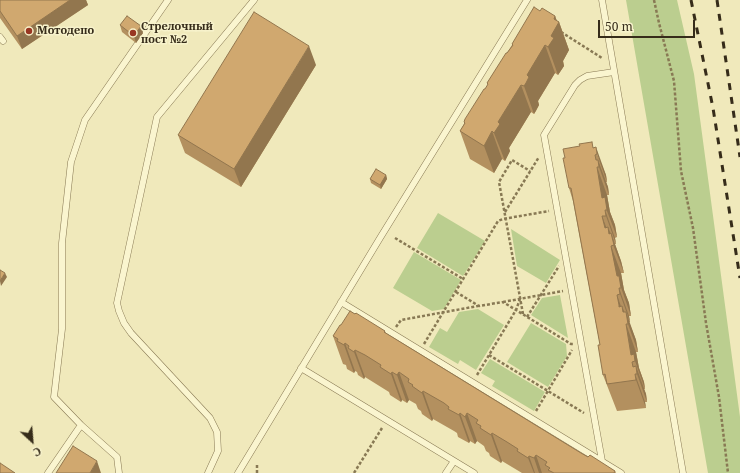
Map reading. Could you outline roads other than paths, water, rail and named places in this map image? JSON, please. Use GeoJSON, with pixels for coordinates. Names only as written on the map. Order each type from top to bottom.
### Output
{"type":"FeatureCollection","features":[{"type":"Feature","properties":{"kind":"lane"},"geometry":{"type":"LineString","coordinates":[[119,473],[117,457],[81,425],[54,397],[62,329],[62,243],[71,162],[85,120],[168,0]]}},
{"type":"Feature","properties":{"kind":"lane"},"geometry":{"type":"LineString","coordinates":[[208,473],[218,451],[217,432],[210,418],[131,333],[124,323],[117,303],[157,117],[254,0]]}},
{"type":"Feature","properties":{"kind":"lane"},"geometry":{"type":"LineString","coordinates":[[238,473],[341,302],[528,0]]}},
{"type":"Feature","properties":{"kind":"lane"},"geometry":{"type":"LineString","coordinates":[[602,0],[683,473]]}},
{"type":"Feature","properties":{"kind":"lane"},"geometry":{"type":"LineString","coordinates":[[602,461],[544,135],[575,85],[580,80],[587,76],[614,72]]}},
{"type":"Feature","properties":{"kind":"lane"},"geometry":{"type":"LineString","coordinates":[[341,302],[621,473]]}},
{"type":"Feature","properties":{"kind":"lane"},"geometry":{"type":"LineString","coordinates":[[301,368],[474,473]]}},
{"type":"Feature","properties":{"kind":"lane"},"geometry":{"type":"LineString","coordinates":[[48,473],[81,425]]}},
{"type":"Feature","properties":{"kind":"lane"},"geometry":{"type":"LineString","coordinates":[[446,473],[454,461]]}},
{"type":"Feature","properties":{"kind":"railway"},"geometry":{"type":"LineString","coordinates":[[691,0],[713,108],[740,278]]}},
{"type":"Feature","properties":{"kind":"railway"},"geometry":{"type":"LineString","coordinates":[[717,0],[740,157]]}},
{"type":"Feature","properties":{"kind":"place","name":"Мотодепо"},"geometry":{"type":"Point","coordinates":[29,31]}},
{"type":"Feature","properties":{"kind":"place","name":"Стрелочный пост №2"},"geometry":{"type":"Point","coordinates":[133,33]}}]}
